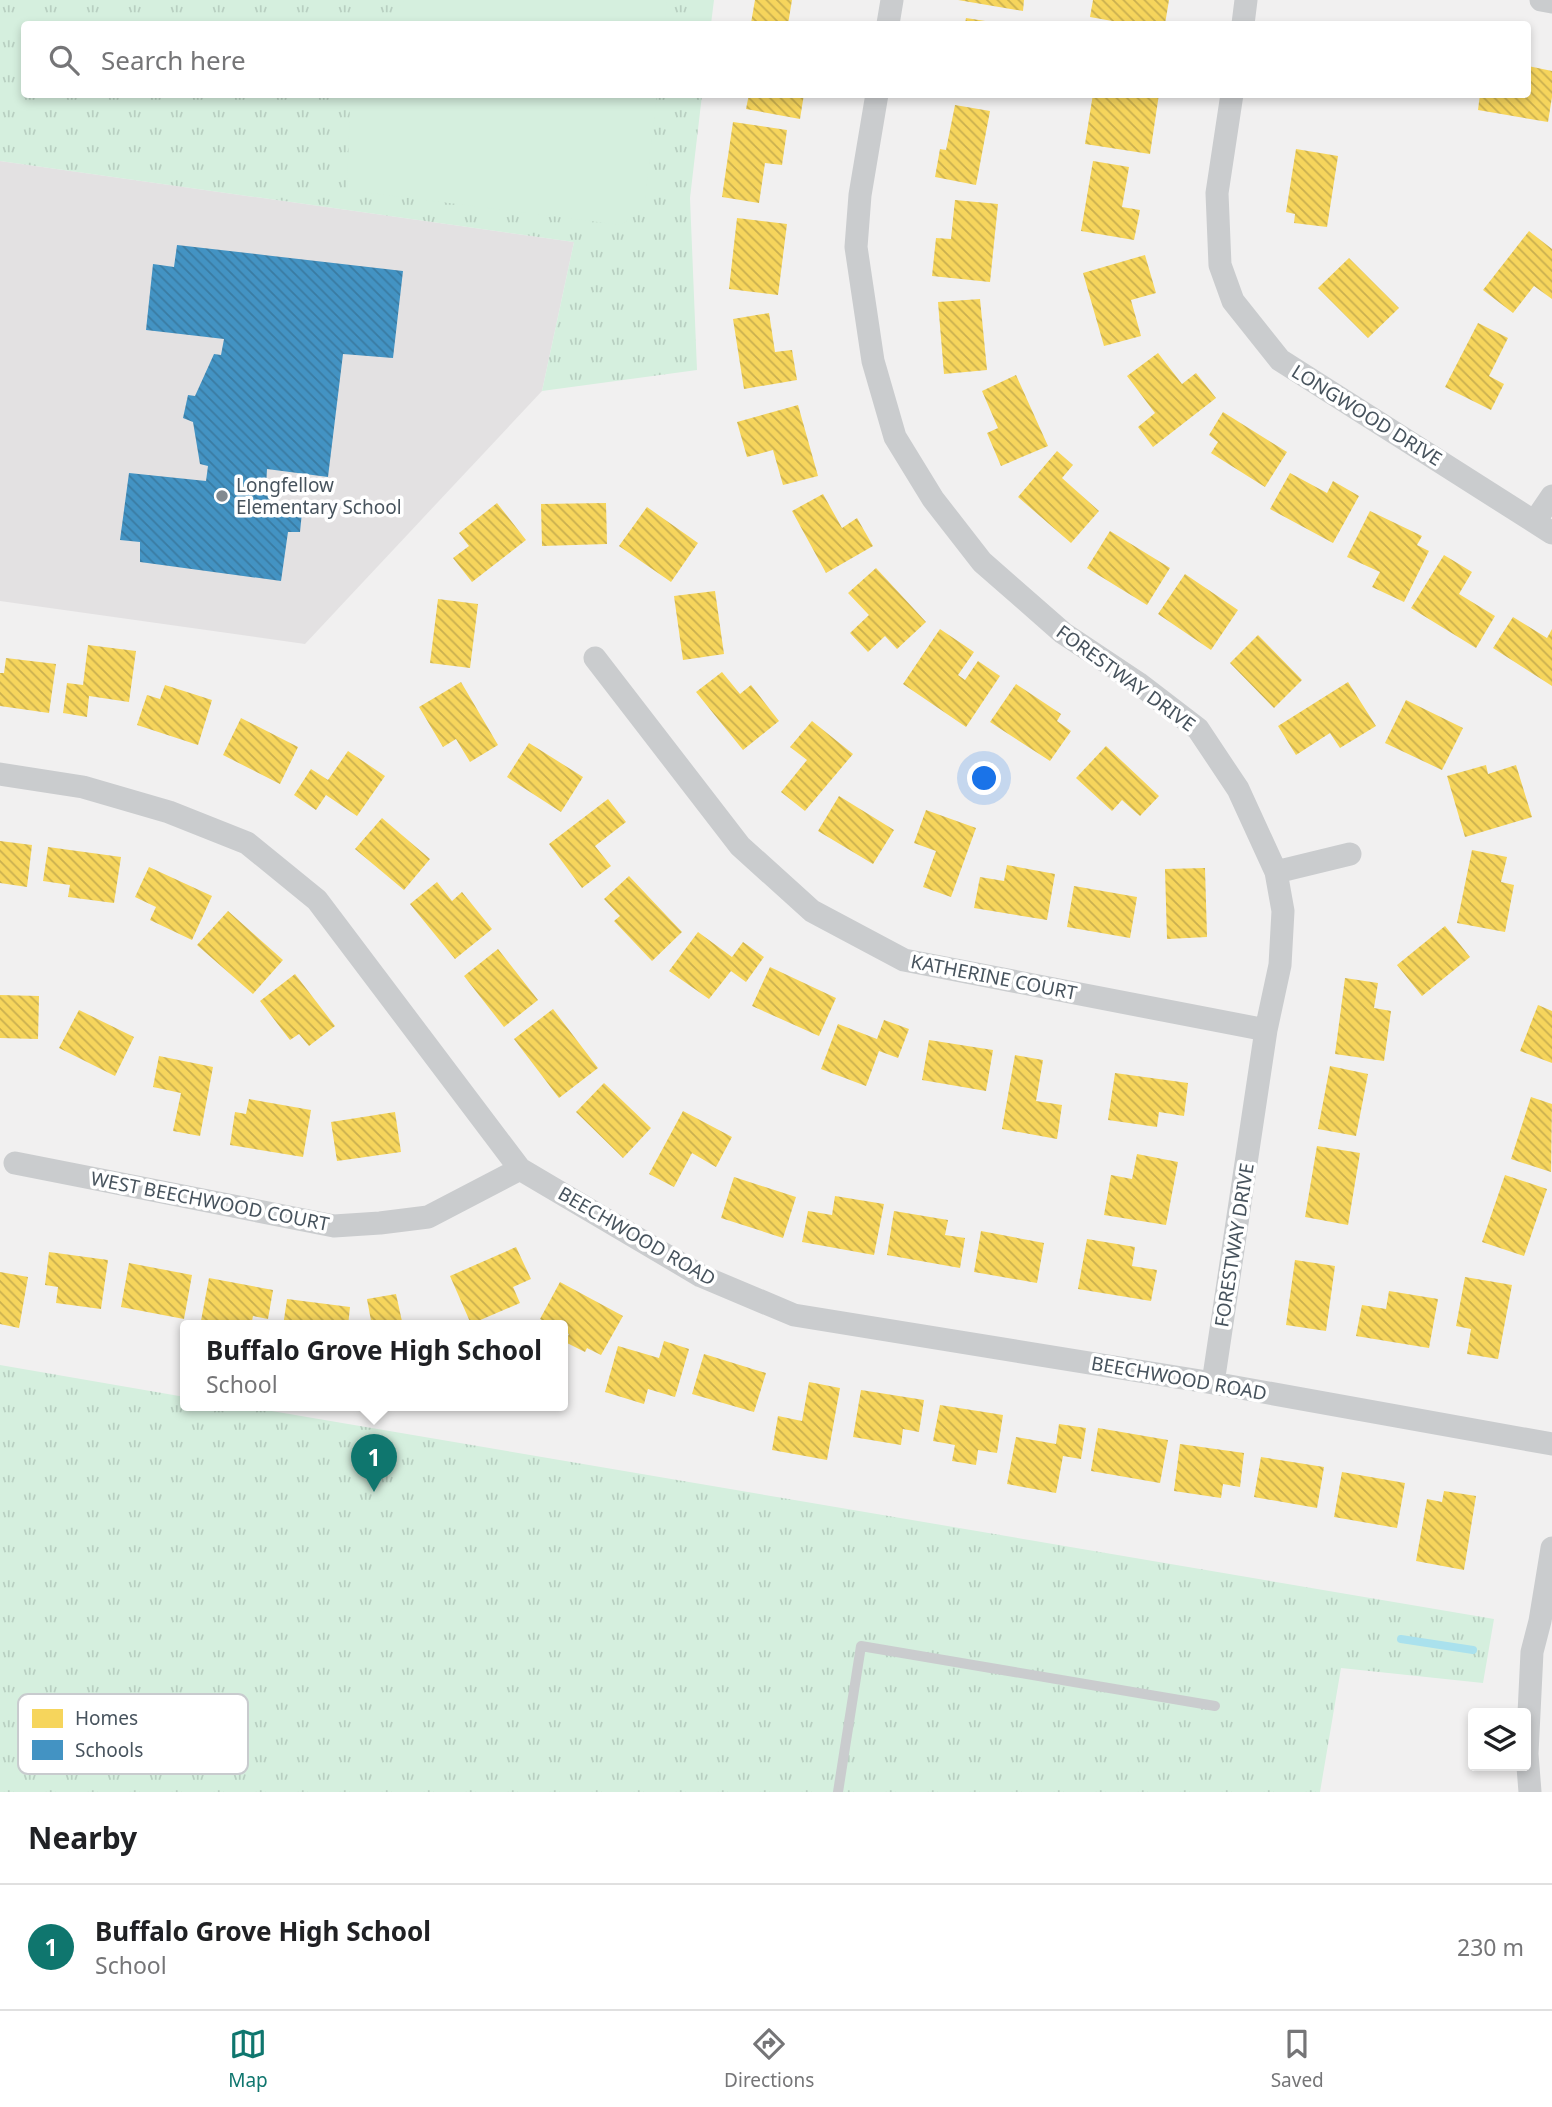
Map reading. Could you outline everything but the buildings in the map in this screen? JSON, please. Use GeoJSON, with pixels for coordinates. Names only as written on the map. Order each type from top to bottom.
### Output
{"type":"FeatureCollection","features":[{"type":"Feature","properties":{"kind":"street"},"geometry":{"type":"LineString","coordinates":[[888,21],[892,0]]}},
{"type":"Feature","properties":{"kind":"street"},"geometry":{"type":"LineString","coordinates":[[1243,21],[1246,0]]}},
{"type":"Feature","properties":{"kind":"street"},"geometry":{"type":"LineString","coordinates":[[1541,0],[1552,2]]}},
{"type":"Feature","properties":{"kind":"street","name":"FORESTWAY DRIVE"},"geometry":{"type":"LineString","coordinates":[[876,98],[860,195],[856,247],[873,361],[895,437],[933,499],[982,562],[1063,633],[1138,683],[1198,729],[1238,789],[1276,872],[1283,911],[1280,965],[1266,1030],[1213,1383]]}},
{"type":"Feature","properties":{"kind":"street","name":"LONGWOOD DRIVE"},"geometry":{"type":"LineString","coordinates":[[1231,98],[1217,193],[1220,265],[1233,301],[1280,360],[1543,527]]}},
{"type":"Feature","properties":{"kind":"street"},"geometry":{"type":"LineString","coordinates":[[1543,527],[1552,496]]}},
{"type":"Feature","properties":{"kind":"street","name":"KATHERINE COURT"},"geometry":{"type":"LineString","coordinates":[[595,658],[740,846],[812,911],[904,960],[1266,1030]]}},
{"type":"Feature","properties":{"kind":"street","name":"BEECHWOOD ROAD"},"geometry":{"type":"LineString","coordinates":[[0,774],[83,787],[169,812],[247,843],[317,900],[520,1169],[701,1276],[794,1315],[1213,1383],[1552,1444]]}},
{"type":"Feature","properties":{"kind":"street"},"geometry":{"type":"LineString","coordinates":[[1276,872],[1350,854]]}},
{"type":"Feature","properties":{"kind":"street","name":"WEST BEECHWOOD COURT"},"geometry":{"type":"LineString","coordinates":[[15,1163],[334,1226],[428,1217],[520,1169]]}},
{"type":"Feature","properties":{"kind":"street"},"geometry":{"type":"LineString","coordinates":[[1531,1792],[1527,1754],[1532,1652],[1552,1548]]}},
{"type":"Feature","properties":{"kind":"lane"},"geometry":{"type":"LineString","coordinates":[[838,1792],[861,1646],[1215,1706]]}},
{"type":"Feature","properties":{"kind":"shaded area","name":"Longfellow Elementary School"},"geometry":{"type":"Polygon","coordinates":[[[0,161],[574,242],[542,391],[305,644],[0,601],[0,161]]]}},
{"type":"Feature","properties":{"kind":"green space"},"geometry":{"type":"Polygon","coordinates":[[[0,0],[714,0],[711,21],[21,21],[21,98],[702,98],[690,198],[697,370],[542,391],[574,242],[0,161],[0,0]]]}},
{"type":"Feature","properties":{"kind":"green space"},"geometry":{"type":"Polygon","coordinates":[[[405,0],[667,0],[665,21],[386,21],[405,0]]]}},
{"type":"Feature","properties":{"kind":"green space"},"geometry":{"type":"Polygon","coordinates":[[[354,98],[657,98],[644,208],[621,225],[347,190],[350,106],[354,98]]]}},
{"type":"Feature","properties":{"kind":"green space"},"geometry":{"type":"Polygon","coordinates":[[[0,1365],[180,1396],[180,1411],[271,1411],[1494,1619],[1483,1683],[1341,1668],[1320,1792],[0,1792],[0,1365]]]}},
{"type":"Feature","properties":{"kind":"waterway"},"geometry":{"type":"LineString","coordinates":[[1401,1639],[1473,1650]]}},
{"type":"Feature","properties":{"kind":"place","name":"Longfellow Elementary School"},"geometry":{"type":"Point","coordinates":[222,496]}},
{"type":"Feature","properties":{"kind":"place","name":"Buffalo Grove High School"},"geometry":{"type":"Point","coordinates":[374,1492]}}]}
